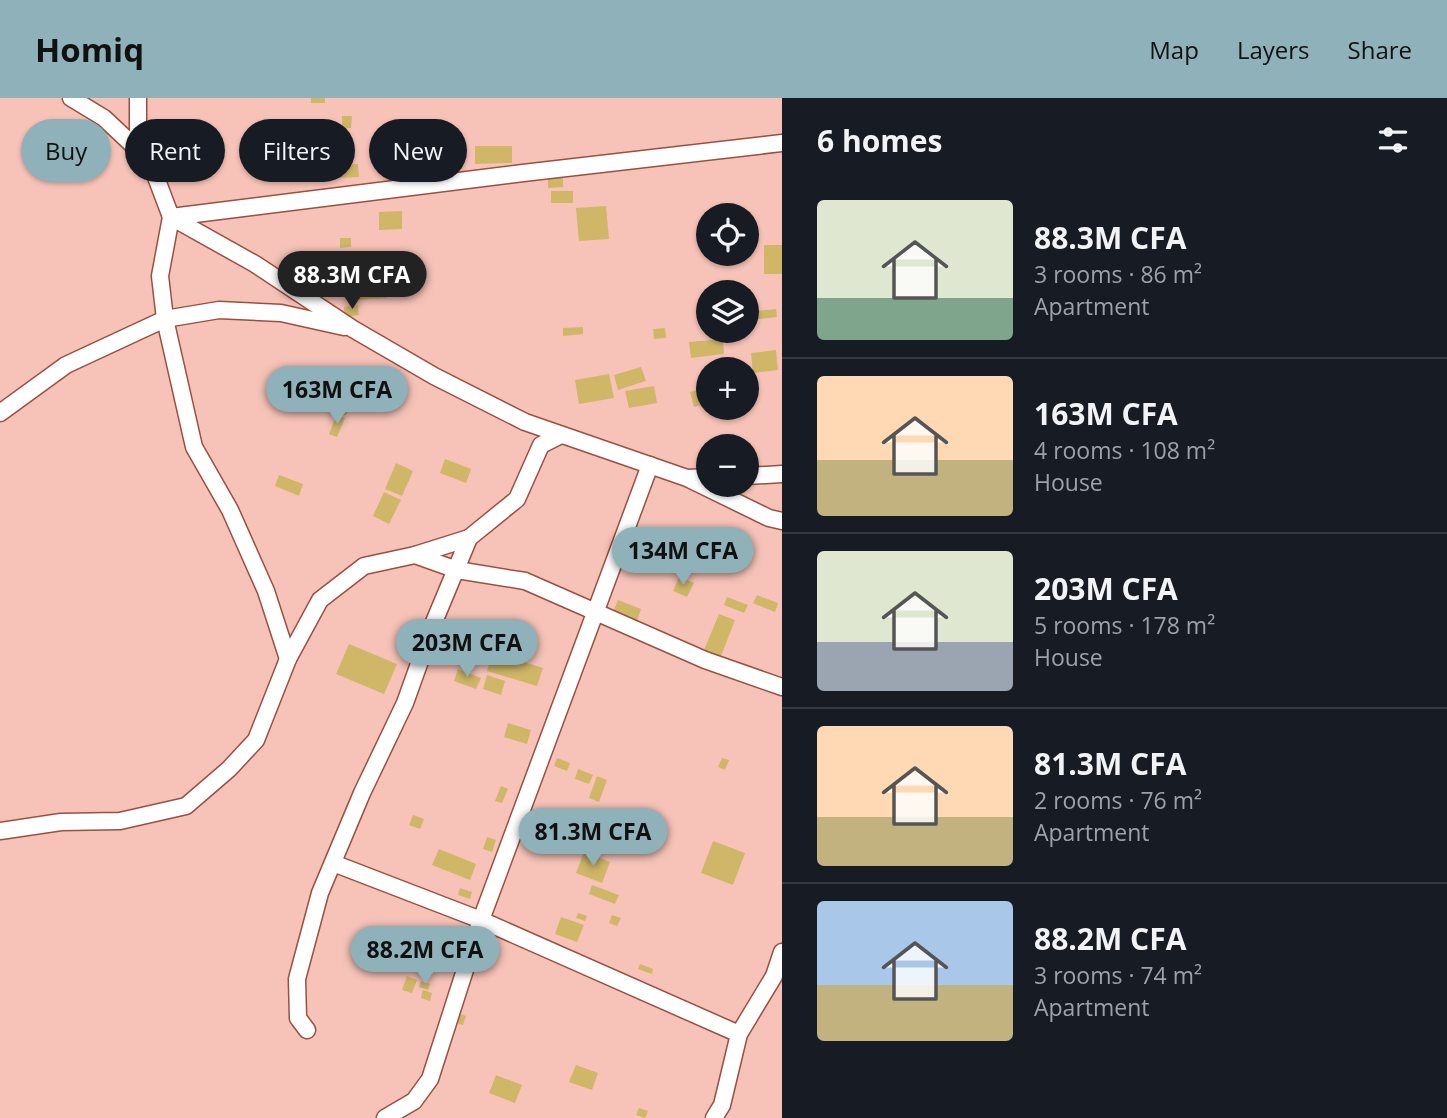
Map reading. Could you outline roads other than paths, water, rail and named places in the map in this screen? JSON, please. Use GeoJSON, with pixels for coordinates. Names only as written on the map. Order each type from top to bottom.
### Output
{"type":"FeatureCollection","features":[{"type":"Feature","properties":{"kind":"street"},"geometry":{"type":"LineString","coordinates":[[71,98],[104,118],[125,138]]}},
{"type":"Feature","properties":{"kind":"street"},"geometry":{"type":"LineString","coordinates":[[138,98],[138,119]]}},
{"type":"Feature","properties":{"kind":"street"},"geometry":{"type":"LineString","coordinates":[[171,217],[782,143]]}},
{"type":"Feature","properties":{"kind":"street"},"geometry":{"type":"LineString","coordinates":[[158,182],[171,217],[160,276],[165,319],[194,447],[230,510],[266,591],[288,659]]}},
{"type":"Feature","properties":{"kind":"street"},"geometry":{"type":"LineString","coordinates":[[171,217],[255,264],[353,329],[433,376],[525,422],[687,478],[769,518],[782,521]]}},
{"type":"Feature","properties":{"kind":"street"},"geometry":{"type":"LineString","coordinates":[[0,414],[66,365],[165,319],[219,310],[269,312],[353,329]]}},
{"type":"Feature","properties":{"kind":"street"},"geometry":{"type":"LineString","coordinates":[[0,831],[61,822],[120,821],[186,806],[229,769],[256,740],[288,659],[320,600],[364,566],[415,555],[469,538],[517,499],[541,445],[561,435]]}},
{"type":"Feature","properties":{"kind":"street"},"geometry":{"type":"LineString","coordinates":[[385,1118],[414,1101],[430,1079],[481,919],[650,465]]}},
{"type":"Feature","properties":{"kind":"street"},"geometry":{"type":"LineString","coordinates":[[759,475],[782,474]]}},
{"type":"Feature","properties":{"kind":"street"},"geometry":{"type":"LineString","coordinates":[[687,478],[696,478]]}},
{"type":"Feature","properties":{"kind":"street"},"geometry":{"type":"LineString","coordinates":[[307,1030],[298,1018],[297,979],[320,893],[362,793],[405,703],[433,622],[469,538]]}},
{"type":"Feature","properties":{"kind":"street"},"geometry":{"type":"LineString","coordinates":[[415,555],[457,570],[525,582],[705,660],[782,687]]}},
{"type":"Feature","properties":{"kind":"street"},"geometry":{"type":"LineString","coordinates":[[333,863],[481,919],[739,1034]]}},
{"type":"Feature","properties":{"kind":"street"},"geometry":{"type":"LineString","coordinates":[[714,1118],[722,1105],[739,1034],[774,976],[782,952]]}}]}
